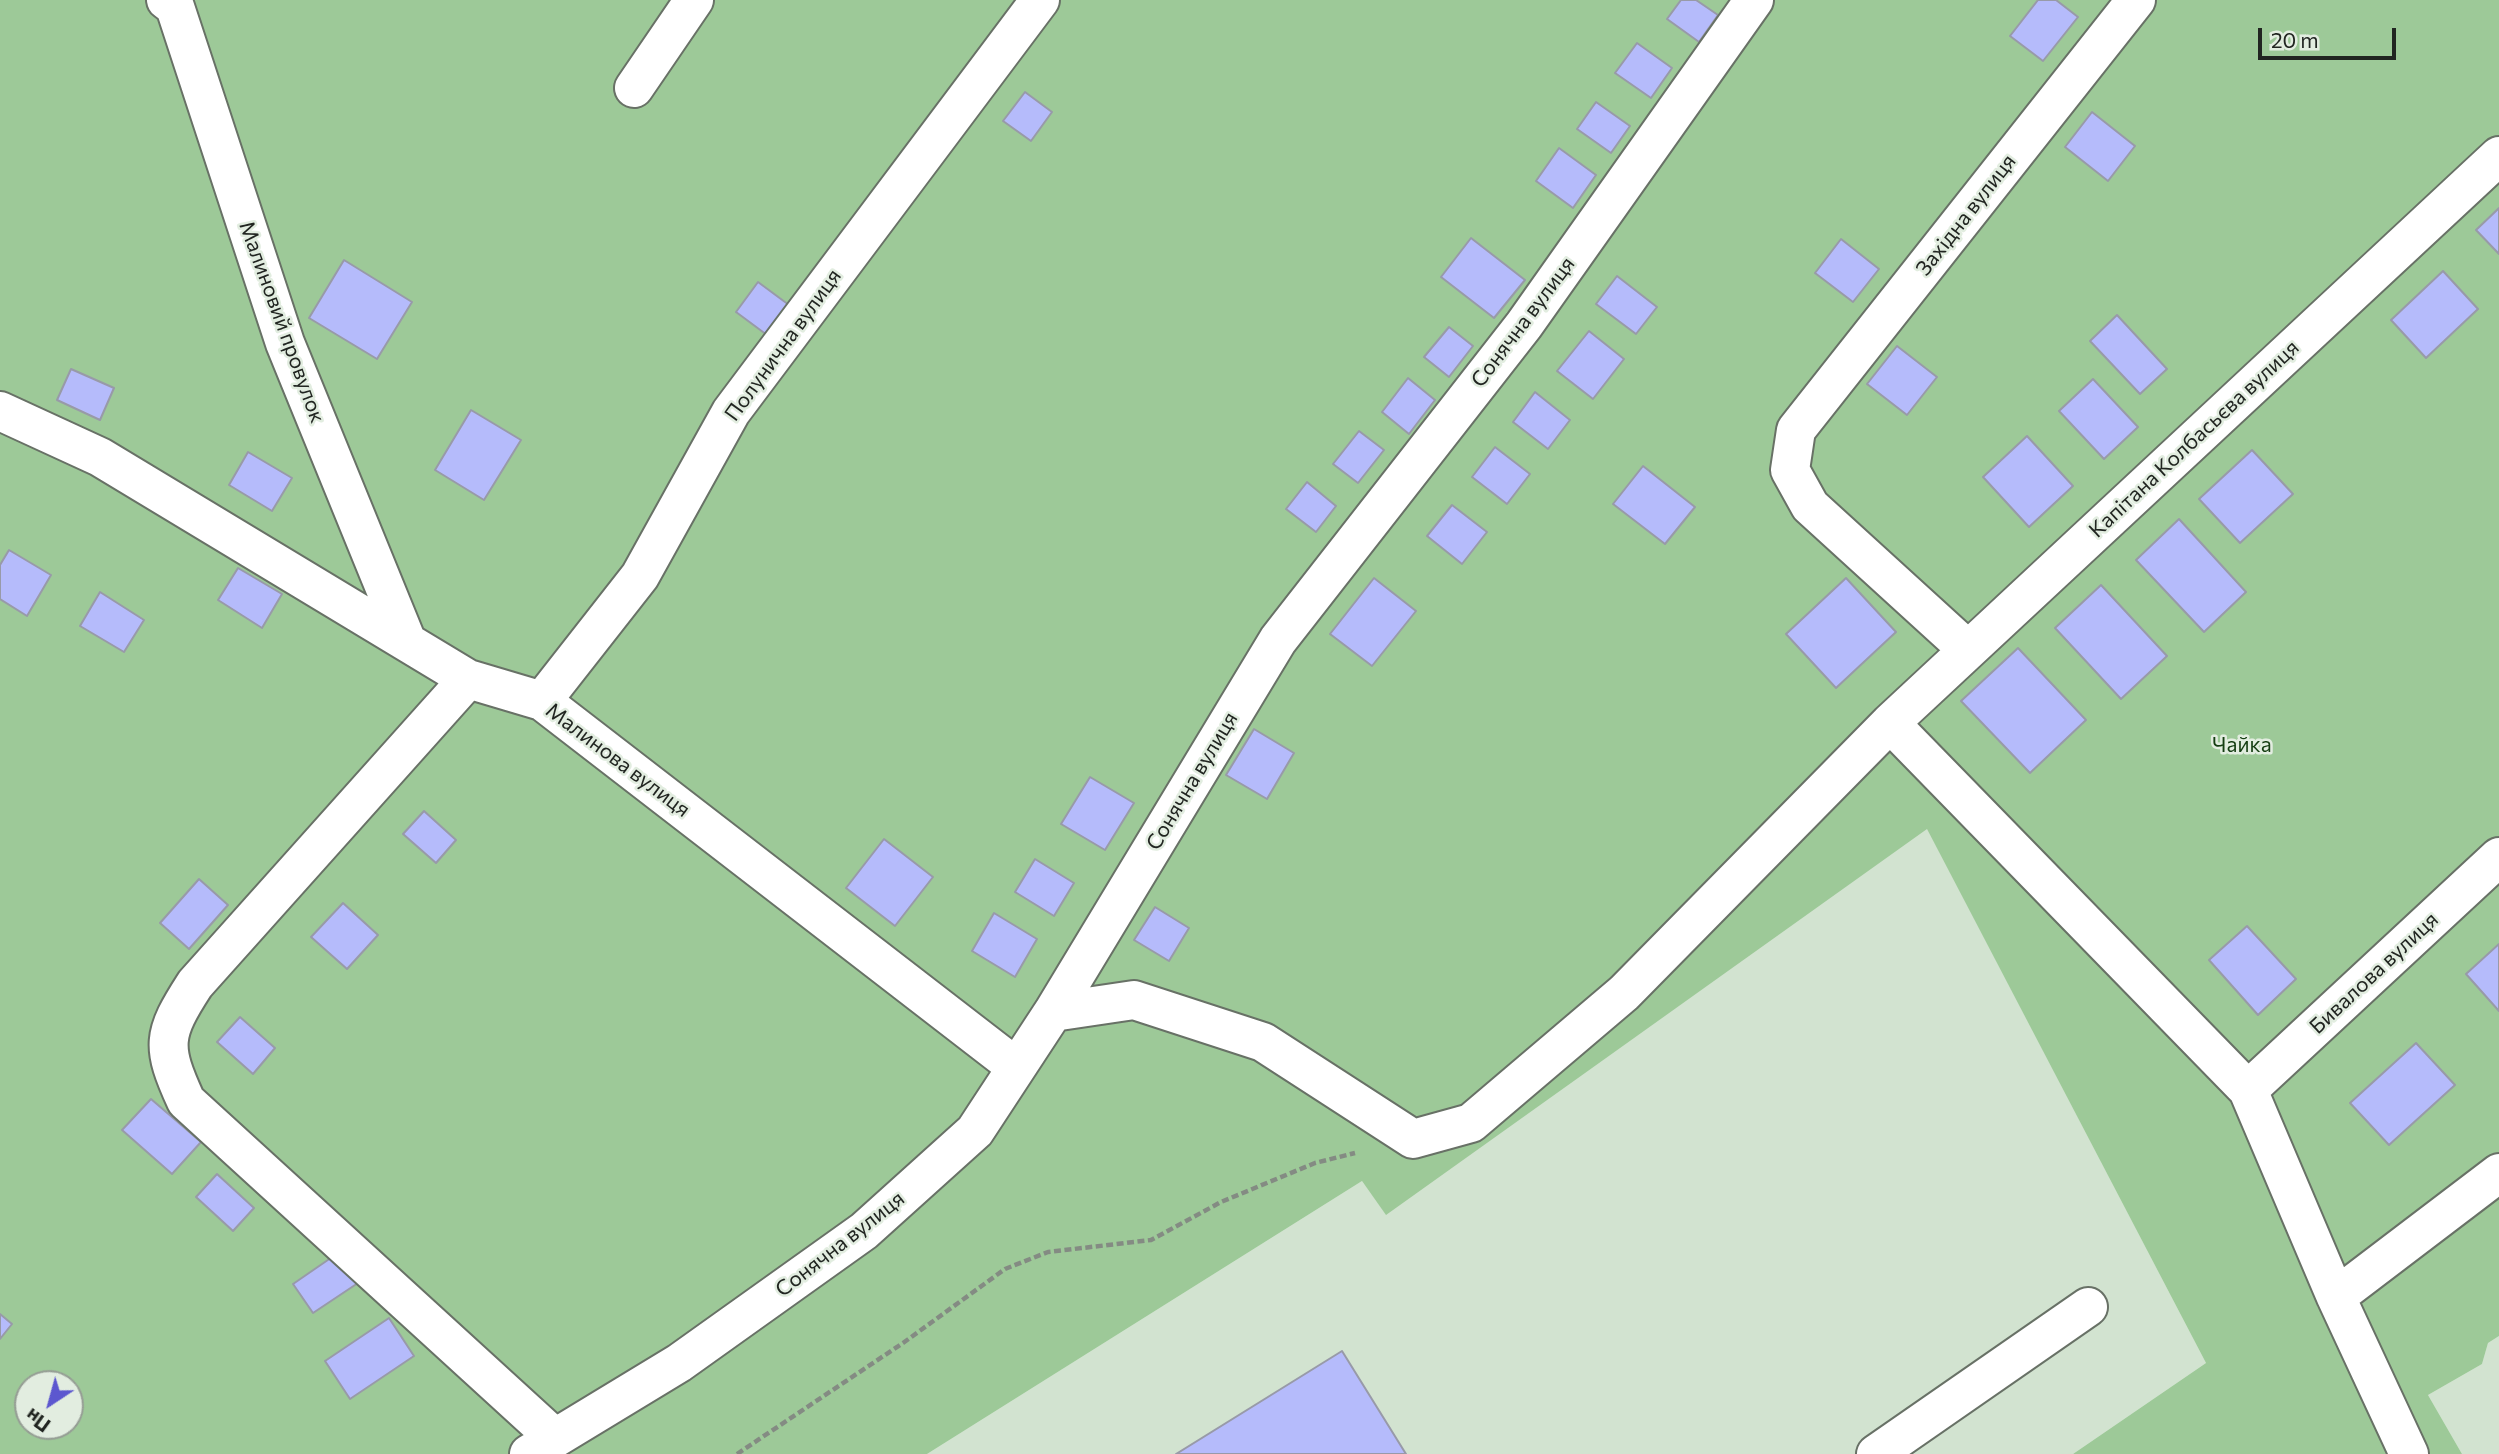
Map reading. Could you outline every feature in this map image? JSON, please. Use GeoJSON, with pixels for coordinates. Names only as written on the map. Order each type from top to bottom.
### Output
{"type":"FeatureCollection","features":[{"type":"Feature","properties":{"kind":"lane","name":"Малиновий провулок"},"geometry":{"type":"LineString","coordinates":[[166,0],[175,7],[285,343],[407,642]]}},
{"type":"Feature","properties":{"kind":"lane"},"geometry":{"type":"LineString","coordinates":[[634,88],[694,0]]}},
{"type":"Feature","properties":{"kind":"lane","name":"Полунична вулиця"},"geometry":{"type":"LineString","coordinates":[[541,701],[640,576],[731,412],[1041,0]]}},
{"type":"Feature","properties":{"kind":"lane","name":"Сонячна вулиця"},"geometry":{"type":"LineString","coordinates":[[542,1446],[679,1363],[864,1231],[975,1131],[1053,1013],[1278,640],[1524,325],[1754,0]]}},
{"type":"Feature","properties":{"kind":"lane","name":"Західна вулиця"},"geometry":{"type":"LineString","coordinates":[[1968,649],[1810,506],[1790,470],[1796,430],[2136,0]]}},
{"type":"Feature","properties":{"kind":"lane","name":"Капітана Колбасьєва вулиця"},"geometry":{"type":"LineString","coordinates":[[1413,1139],[1472,1123],[1624,993],[1890,723],[2499,156]]}},
{"type":"Feature","properties":{"kind":"lane","name":"Малинова вулиця"},"geometry":{"type":"LineString","coordinates":[[0,411],[100,457],[468,679],[541,701],[1016,1067]]}},
{"type":"Feature","properties":{"kind":"lane"},"geometry":{"type":"LineString","coordinates":[[468,679],[195,984],[172,1020],[169,1062],[186,1101],[542,1446]]}},
{"type":"Feature","properties":{"kind":"lane"},"geometry":{"type":"LineString","coordinates":[[1890,723],[2248,1090],[2336,1297],[2409,1454]]}},
{"type":"Feature","properties":{"kind":"lane","name":"Бивалова вулиця"},"geometry":{"type":"LineString","coordinates":[[2248,1090],[2499,857]]}},
{"type":"Feature","properties":{"kind":"lane"},"geometry":{"type":"LineString","coordinates":[[1053,1013],[1134,1000],[1263,1042],[1413,1139]]}},
{"type":"Feature","properties":{"kind":"lane"},"geometry":{"type":"LineString","coordinates":[[2336,1297],[2499,1173]]}},
{"type":"Feature","properties":{"kind":"lane"},"geometry":{"type":"LineString","coordinates":[[1876,1454],[2088,1307]]}},
{"type":"Feature","properties":{"kind":"path"},"geometry":{"type":"LineString","coordinates":[[737,1454],[903,1343],[1005,1269],[1048,1252],[1151,1241],[1221,1202],[1315,1163],[1413,1139]]}},
{"type":"Feature","properties":{"kind":"shaded area"},"geometry":{"type":"Polygon","coordinates":[[[1927,828],[2206,1363],[2073,1454],[927,1454],[1362,1181],[1386,1214],[1927,828]]]}},
{"type":"Feature","properties":{"kind":"shaded area"},"geometry":{"type":"Polygon","coordinates":[[[2499,1336],[2499,1454],[2462,1454],[2428,1395],[2482,1364],[2488,1343],[2499,1336]]]}},
{"type":"Feature","properties":{"kind":"green space","name":"Чайка"},"geometry":{"type":"Polygon","coordinates":[[[0,0],[2499,0],[2499,1336],[2488,1343],[2482,1364],[2428,1395],[2462,1454],[2073,1454],[2206,1363],[1927,829],[1386,1215],[1362,1181],[927,1454],[0,1454],[0,0]]]}},
{"type":"Feature","properties":{"kind":"building"},"geometry":{"type":"Polygon","coordinates":[[[1681,0],[1696,0],[1718,15],[1699,42],[1667,19],[1681,0]]]}},
{"type":"Feature","properties":{"kind":"building"},"geometry":{"type":"Polygon","coordinates":[[[2038,0],[2056,0],[2078,17],[2043,61],[2010,36],[2038,0]]]}},
{"type":"Feature","properties":{"kind":"building"},"geometry":{"type":"Polygon","coordinates":[[[1637,43],[1672,68],[1651,98],[1615,73],[1637,43]]]}},
{"type":"Feature","properties":{"kind":"building"},"geometry":{"type":"Polygon","coordinates":[[[1025,92],[1052,112],[1031,141],[1003,121],[1025,92]]]}},
{"type":"Feature","properties":{"kind":"building"},"geometry":{"type":"Polygon","coordinates":[[[1596,102],[1630,126],[1611,153],[1577,129],[1596,102]]]}},
{"type":"Feature","properties":{"kind":"building"},"geometry":{"type":"Polygon","coordinates":[[[2092,112],[2135,146],[2108,181],[2065,147],[2092,112]]]}},
{"type":"Feature","properties":{"kind":"building"},"geometry":{"type":"Polygon","coordinates":[[[1559,148],[1596,175],[1573,208],[1536,181],[1559,148]]]}},
{"type":"Feature","properties":{"kind":"building"},"geometry":{"type":"Polygon","coordinates":[[[2499,208],[2499,254],[2476,230],[2499,208]]]}},
{"type":"Feature","properties":{"kind":"building"},"geometry":{"type":"Polygon","coordinates":[[[1471,238],[1525,280],[1494,318],[1441,277],[1471,238]]]}},
{"type":"Feature","properties":{"kind":"building"},"geometry":{"type":"Polygon","coordinates":[[[1841,239],[1879,269],[1853,302],[1815,273],[1841,239]]]}},
{"type":"Feature","properties":{"kind":"building"},"geometry":{"type":"Polygon","coordinates":[[[344,260],[412,302],[377,359],[309,318],[344,260]]]}},
{"type":"Feature","properties":{"kind":"building"},"geometry":{"type":"Polygon","coordinates":[[[2443,271],[2478,309],[2426,358],[2391,320],[2443,271]]]}},
{"type":"Feature","properties":{"kind":"building"},"geometry":{"type":"Polygon","coordinates":[[[1617,276],[1657,307],[1636,334],[1596,304],[1617,276]]]}},
{"type":"Feature","properties":{"kind":"building"},"geometry":{"type":"Polygon","coordinates":[[[758,282],[789,305],[767,335],[736,312],[758,282]]]}},
{"type":"Feature","properties":{"kind":"building"},"geometry":{"type":"Polygon","coordinates":[[[2117,315],[2167,369],[2140,394],[2090,341],[2117,315]]]}},
{"type":"Feature","properties":{"kind":"building"},"geometry":{"type":"Polygon","coordinates":[[[1449,327],[1473,346],[1449,377],[1424,357],[1449,327]]]}},
{"type":"Feature","properties":{"kind":"building"},"geometry":{"type":"Polygon","coordinates":[[[1589,331],[1624,359],[1593,399],[1557,371],[1589,331]]]}},
{"type":"Feature","properties":{"kind":"building"},"geometry":{"type":"Polygon","coordinates":[[[1897,346],[1937,377],[1907,415],[1867,384],[1897,346]]]}},
{"type":"Feature","properties":{"kind":"building"},"geometry":{"type":"Polygon","coordinates":[[[71,369],[114,388],[100,420],[57,400],[71,369]]]}},
{"type":"Feature","properties":{"kind":"building"},"geometry":{"type":"Polygon","coordinates":[[[1408,378],[1435,400],[1409,434],[1382,412],[1408,378]]]}},
{"type":"Feature","properties":{"kind":"building"},"geometry":{"type":"Polygon","coordinates":[[[2093,379],[2138,427],[2104,459],[2059,411],[2093,379]]]}},
{"type":"Feature","properties":{"kind":"building"},"geometry":{"type":"Polygon","coordinates":[[[1535,392],[1570,420],[1548,449],[1513,422],[1535,392]]]}},
{"type":"Feature","properties":{"kind":"building"},"geometry":{"type":"Polygon","coordinates":[[[471,410],[521,440],[484,500],[435,470],[471,410]]]}},
{"type":"Feature","properties":{"kind":"building"},"geometry":{"type":"Polygon","coordinates":[[[1359,431],[1384,450],[1358,483],[1333,464],[1359,431]]]}},
{"type":"Feature","properties":{"kind":"building"},"geometry":{"type":"Polygon","coordinates":[[[2027,436],[2073,486],[2029,527],[1983,477],[2027,436]]]}},
{"type":"Feature","properties":{"kind":"building"},"geometry":{"type":"Polygon","coordinates":[[[1495,447],[1530,474],[1507,504],[1472,477],[1495,447]]]}},
{"type":"Feature","properties":{"kind":"building"},"geometry":{"type":"Polygon","coordinates":[[[2252,450],[2293,494],[2240,543],[2199,499],[2252,450]]]}},
{"type":"Feature","properties":{"kind":"building"},"geometry":{"type":"Polygon","coordinates":[[[248,452],[292,478],[272,511],[229,485],[248,452]]]}},
{"type":"Feature","properties":{"kind":"building"},"geometry":{"type":"Polygon","coordinates":[[[1643,466],[1695,507],[1665,544],[1613,504],[1643,466]]]}},
{"type":"Feature","properties":{"kind":"building"},"geometry":{"type":"Polygon","coordinates":[[[1307,482],[1336,506],[1316,532],[1286,509],[1307,482]]]}},
{"type":"Feature","properties":{"kind":"building"},"geometry":{"type":"Polygon","coordinates":[[[1452,505],[1487,532],[1462,564],[1427,536],[1452,505]]]}},
{"type":"Feature","properties":{"kind":"building"},"geometry":{"type":"Polygon","coordinates":[[[2179,519],[2246,592],[2204,632],[2136,560],[2179,519]]]}},
{"type":"Feature","properties":{"kind":"building"},"geometry":{"type":"Polygon","coordinates":[[[9,550],[51,575],[27,616],[0,599],[0,565],[9,550]]]}},
{"type":"Feature","properties":{"kind":"building"},"geometry":{"type":"Polygon","coordinates":[[[238,568],[282,594],[262,628],[218,600],[238,568]]]}},
{"type":"Feature","properties":{"kind":"building"},"geometry":{"type":"Polygon","coordinates":[[[1374,578],[1416,611],[1372,666],[1330,634],[1374,578]]]}},
{"type":"Feature","properties":{"kind":"building"},"geometry":{"type":"Polygon","coordinates":[[[1846,578],[1896,632],[1836,688],[1786,634],[1846,578]]]}},
{"type":"Feature","properties":{"kind":"building"},"geometry":{"type":"Polygon","coordinates":[[[2101,585],[2167,656],[2121,699],[2055,628],[2101,585]]]}},
{"type":"Feature","properties":{"kind":"building"},"geometry":{"type":"Polygon","coordinates":[[[100,592],[144,620],[124,652],[80,626],[100,592]]]}},
{"type":"Feature","properties":{"kind":"building"},"geometry":{"type":"Polygon","coordinates":[[[2018,648],[2086,720],[2030,773],[1961,701],[2018,648]]]}},
{"type":"Feature","properties":{"kind":"building"},"geometry":{"type":"Polygon","coordinates":[[[1254,729],[1294,753],[1267,799],[1226,775],[1254,729]]]}},
{"type":"Feature","properties":{"kind":"building"},"geometry":{"type":"Polygon","coordinates":[[[1090,777],[1134,803],[1105,850],[1061,824],[1090,777]]]}},
{"type":"Feature","properties":{"kind":"building"},"geometry":{"type":"Polygon","coordinates":[[[424,811],[456,840],[436,863],[403,834],[424,811]]]}},
{"type":"Feature","properties":{"kind":"building"},"geometry":{"type":"Polygon","coordinates":[[[884,839],[933,877],[895,926],[846,888],[884,839]]]}},
{"type":"Feature","properties":{"kind":"building"},"geometry":{"type":"Polygon","coordinates":[[[1035,859],[1074,883],[1054,916],[1015,892],[1035,859]]]}},
{"type":"Feature","properties":{"kind":"building"},"geometry":{"type":"Polygon","coordinates":[[[199,879],[228,905],[189,949],[160,923],[199,879]]]}},
{"type":"Feature","properties":{"kind":"building"},"geometry":{"type":"Polygon","coordinates":[[[343,903],[378,935],[347,969],[311,937],[343,903]]]}},
{"type":"Feature","properties":{"kind":"building"},"geometry":{"type":"Polygon","coordinates":[[[1155,907],[1189,928],[1169,961],[1134,940],[1155,907]]]}},
{"type":"Feature","properties":{"kind":"building"},"geometry":{"type":"Polygon","coordinates":[[[994,913],[1037,939],[1015,977],[972,951],[994,913]]]}},
{"type":"Feature","properties":{"kind":"building"},"geometry":{"type":"Polygon","coordinates":[[[2247,926],[2296,979],[2258,1015],[2209,960],[2247,926]]]}},
{"type":"Feature","properties":{"kind":"building"},"geometry":{"type":"Polygon","coordinates":[[[2499,944],[2499,1011],[2466,974],[2499,944]]]}},
{"type":"Feature","properties":{"kind":"building"},"geometry":{"type":"Polygon","coordinates":[[[240,1017],[275,1048],[253,1074],[217,1042],[240,1017]]]}},
{"type":"Feature","properties":{"kind":"building"},"geometry":{"type":"Polygon","coordinates":[[[2416,1043],[2455,1085],[2389,1145],[2350,1103],[2416,1043]]]}},
{"type":"Feature","properties":{"kind":"building"},"geometry":{"type":"Polygon","coordinates":[[[151,1099],[201,1142],[172,1174],[122,1130],[151,1099]]]}},
{"type":"Feature","properties":{"kind":"building"},"geometry":{"type":"Polygon","coordinates":[[[217,1174],[254,1208],[233,1231],[196,1197],[217,1174]]]}},
{"type":"Feature","properties":{"kind":"building"},"geometry":{"type":"Polygon","coordinates":[[[338,1253],[358,1283],[313,1313],[293,1284],[338,1253]]]}},
{"type":"Feature","properties":{"kind":"building"},"geometry":{"type":"Polygon","coordinates":[[[0,1314],[12,1324],[0,1339],[0,1314]]]}},
{"type":"Feature","properties":{"kind":"building"},"geometry":{"type":"Polygon","coordinates":[[[389,1318],[414,1356],[350,1399],[325,1361],[389,1318]]]}},
{"type":"Feature","properties":{"kind":"building"},"geometry":{"type":"Polygon","coordinates":[[[1342,1351],[1406,1454],[1176,1454],[1342,1351]]]}}]}
